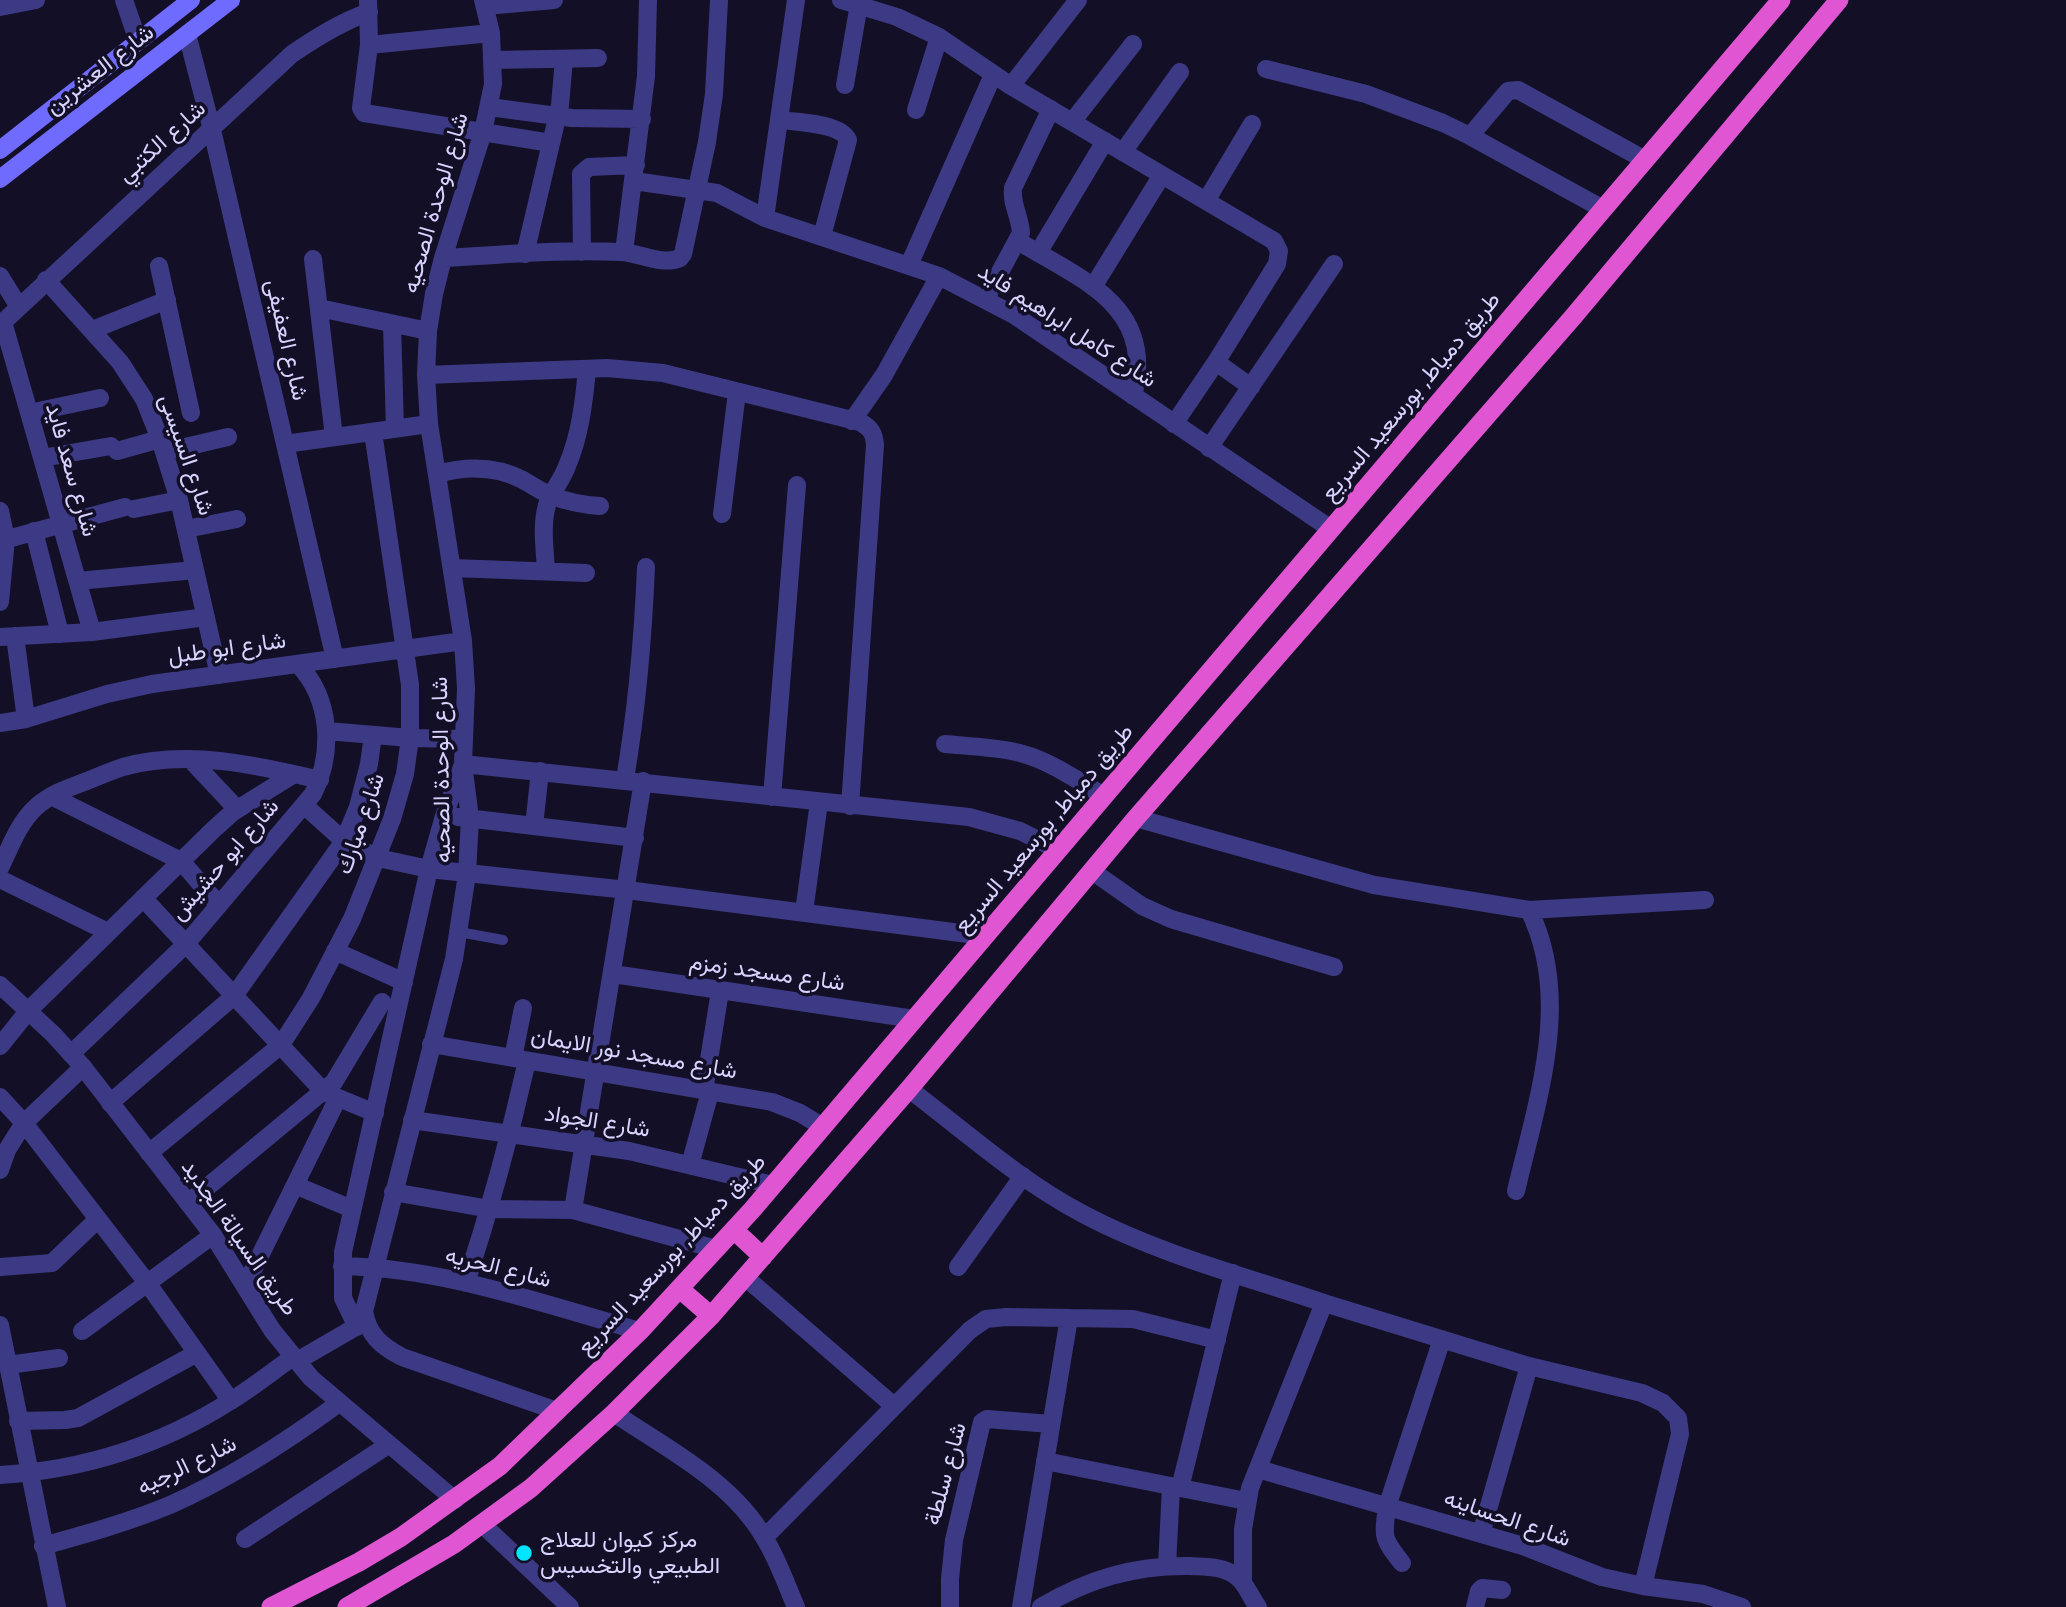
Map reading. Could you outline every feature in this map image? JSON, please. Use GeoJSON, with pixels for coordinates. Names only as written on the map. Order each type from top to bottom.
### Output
{"type":"FeatureCollection","features":[{"type":"Feature","properties":{"kind":"highway","name":"طريق دمياط, بورسعيد السريع"},"geometry":{"type":"LineString","coordinates":[[271,1607],[359,1562],[455,1500],[499,1466],[680,1289],[773,1185],[1781,0]]}},
{"type":"Feature","properties":{"kind":"highway"},"geometry":{"type":"LineString","coordinates":[[347,1607],[410,1572],[531,1488],[614,1413],[710,1316],[909,1089],[1136,818],[1573,317],[1839,0]]}},
{"type":"Feature","properties":{"kind":"highway"},"geometry":{"type":"LineString","coordinates":[[734,1230],[763,1257]]}},
{"type":"Feature","properties":{"kind":"highway"},"geometry":{"type":"LineString","coordinates":[[680,1289],[710,1316]]}},
{"type":"Feature","properties":{"kind":"main road","name":"شارع العشرين"},"geometry":{"type":"LineString","coordinates":[[0,150],[191,0]]}},
{"type":"Feature","properties":{"kind":"main road","name":"شارع العشرين"},"geometry":{"type":"LineString","coordinates":[[0,179],[231,0]]}},
{"type":"Feature","properties":{"kind":"main road"},"geometry":{"type":"LineString","coordinates":[[74,93],[87,111]]}},
{"type":"Feature","properties":{"kind":"street"},"geometry":{"type":"LineString","coordinates":[[0,7],[36,0]]}},
{"type":"Feature","properties":{"kind":"street"},"geometry":{"type":"LineString","coordinates":[[124,0],[138,41]]}},
{"type":"Feature","properties":{"kind":"street"},"geometry":{"type":"LineString","coordinates":[[484,3],[554,0]]}},
{"type":"Feature","properties":{"kind":"street"},"geometry":{"type":"LineString","coordinates":[[624,253],[642,119],[648,55],[648,0]]}},
{"type":"Feature","properties":{"kind":"street"},"geometry":{"type":"LineString","coordinates":[[443,258],[582,252],[624,253],[670,261],[680,258],[697,189],[714,94],[719,0]]}},
{"type":"Feature","properties":{"kind":"street"},"geometry":{"type":"LineString","coordinates":[[765,218],[796,0]]}},
{"type":"Feature","properties":{"kind":"street"},"geometry":{"type":"LineString","coordinates":[[841,0],[899,8],[993,75],[1269,237],[1279,251],[1279,258],[1272,272],[1174,424]]}},
{"type":"Feature","properties":{"kind":"street"},"geometry":{"type":"LineString","coordinates":[[1012,86],[1078,0]]}},
{"type":"Feature","properties":{"kind":"street","name":"شارع الوحدة الصحيه"},"geometry":{"type":"LineString","coordinates":[[361,1324],[373,1267],[444,999],[459,932],[467,874],[470,818],[463,764],[466,688],[463,641],[429,424],[426,375],[428,331],[443,258],[489,107],[493,60],[491,33],[484,3]]}},
{"type":"Feature","properties":{"kind":"street"},"geometry":{"type":"LineString","coordinates":[[845,85],[859,4]]}},
{"type":"Feature","properties":{"kind":"street"},"geometry":{"type":"LineString","coordinates":[[369,6],[369,45],[362,111],[401,120],[551,143]]}},
{"type":"Feature","properties":{"kind":"street","name":"شارع الكتبي"},"geometry":{"type":"LineString","coordinates":[[2,323],[292,54],[369,6]]}},
{"type":"Feature","properties":{"kind":"street"},"geometry":{"type":"LineString","coordinates":[[369,45],[491,33]]}},
{"type":"Feature","properties":{"kind":"street","name":"شارع العفيفى"},"geometry":{"type":"LineString","coordinates":[[187,34],[212,130],[335,659]]}},
{"type":"Feature","properties":{"kind":"street"},"geometry":{"type":"LineString","coordinates":[[916,110],[939,37]]}},
{"type":"Feature","properties":{"kind":"street"},"geometry":{"type":"LineString","coordinates":[[1072,122],[1133,44]]}},
{"type":"Feature","properties":{"kind":"street"},"geometry":{"type":"LineString","coordinates":[[493,60],[598,58]]}},
{"type":"Feature","properties":{"kind":"street"},"geometry":{"type":"LineString","coordinates":[[525,254],[557,117],[564,59]]}},
{"type":"Feature","properties":{"kind":"street"},"geometry":{"type":"LineString","coordinates":[[1266,69],[1366,94],[1470,136],[1603,209]]}},
{"type":"Feature","properties":{"kind":"street"},"geometry":{"type":"LineString","coordinates":[[1123,152],[1180,72]]}},
{"type":"Feature","properties":{"kind":"street"},"geometry":{"type":"LineString","coordinates":[[909,265],[993,75]]}},
{"type":"Feature","properties":{"kind":"street"},"geometry":{"type":"LineString","coordinates":[[1470,136],[1508,91],[1518,90],[1645,160]]}},
{"type":"Feature","properties":{"kind":"street"},"geometry":{"type":"LineString","coordinates":[[489,107],[557,117],[642,119]]}},
{"type":"Feature","properties":{"kind":"street"},"geometry":{"type":"LineString","coordinates":[[986,298],[1021,233],[1021,224],[1014,206],[1013,188],[1051,109]]}},
{"type":"Feature","properties":{"kind":"street"},"geometry":{"type":"LineString","coordinates":[[779,120],[836,128],[846,134],[848,140],[822,236]]}},
{"type":"Feature","properties":{"kind":"street"},"geometry":{"type":"LineString","coordinates":[[1206,201],[1252,124]]}},
{"type":"Feature","properties":{"kind":"street"},"geometry":{"type":"LineString","coordinates":[[1038,253],[1105,141]]}},
{"type":"Feature","properties":{"kind":"street","name":"شارع كامل ابراهيم فايد"},"geometry":{"type":"LineString","coordinates":[[582,252],[581,174],[589,167],[635,173],[727,197],[765,218],[909,265],[986,298],[1331,529]]}},
{"type":"Feature","properties":{"kind":"street"},"geometry":{"type":"LineString","coordinates":[[1093,287],[1162,175]]}},
{"type":"Feature","properties":{"kind":"street"},"geometry":{"type":"LineString","coordinates":[[1018,241],[1093,287],[1121,311],[1130,326],[1139,361],[1133,396]]}},
{"type":"Feature","properties":{"kind":"street"},"geometry":{"type":"LineString","coordinates":[[313,259],[334,437]]}},
{"type":"Feature","properties":{"kind":"street"},"geometry":{"type":"LineString","coordinates":[[1209,448],[1335,264]]}},
{"type":"Feature","properties":{"kind":"street"},"geometry":{"type":"LineString","coordinates":[[159,266],[191,413]]}},
{"type":"Feature","properties":{"kind":"street"},"geometry":{"type":"LineString","coordinates":[[0,276],[19,307]]}},
{"type":"Feature","properties":{"kind":"street"},"geometry":{"type":"LineString","coordinates":[[852,421],[890,365],[939,276]]}},
{"type":"Feature","properties":{"kind":"street","name":"شارع السيسى"},"geometry":{"type":"LineString","coordinates":[[46,280],[92,330],[144,399],[179,500],[219,675]]}},
{"type":"Feature","properties":{"kind":"street"},"geometry":{"type":"LineString","coordinates":[[92,330],[167,300]]}},
{"type":"Feature","properties":{"kind":"street"},"geometry":{"type":"LineString","coordinates":[[319,308],[428,331]]}},
{"type":"Feature","properties":{"kind":"street","name":"شارع سعد فايد"},"geometry":{"type":"LineString","coordinates":[[2,323],[92,632]]}},
{"type":"Feature","properties":{"kind":"street"},"geometry":{"type":"LineString","coordinates":[[392,324],[395,429]]}},
{"type":"Feature","properties":{"kind":"street"},"geometry":{"type":"LineString","coordinates":[[1216,362],[1251,387]]}},
{"type":"Feature","properties":{"kind":"street"},"geometry":{"type":"LineString","coordinates":[[546,571],[545,518],[551,496],[568,465],[577,434],[587,369]]}},
{"type":"Feature","properties":{"kind":"street"},"geometry":{"type":"LineString","coordinates":[[426,375],[635,369],[663,373],[869,427],[874,435],[875,445],[850,806]]}},
{"type":"Feature","properties":{"kind":"street"},"geometry":{"type":"LineString","coordinates":[[722,514],[737,392]]}},
{"type":"Feature","properties":{"kind":"street"},"geometry":{"type":"LineString","coordinates":[[29,413],[100,398]]}},
{"type":"Feature","properties":{"kind":"street"},"geometry":{"type":"LineString","coordinates":[[285,444],[429,424]]}},
{"type":"Feature","properties":{"kind":"street","name":"شارع مبارك"},"geometry":{"type":"LineString","coordinates":[[149,1153],[281,1045],[311,998],[352,919],[378,858],[405,774],[410,738],[410,685],[373,432]]}},
{"type":"Feature","properties":{"kind":"street"},"geometry":{"type":"LineString","coordinates":[[42,458],[228,437]]}},
{"type":"Feature","properties":{"kind":"street"},"geometry":{"type":"LineString","coordinates":[[437,474],[454,469],[489,469],[521,479],[551,496],[600,506]]}},
{"type":"Feature","properties":{"kind":"street"},"geometry":{"type":"LineString","coordinates":[[772,797],[797,485]]}},
{"type":"Feature","properties":{"kind":"street"},"geometry":{"type":"LineString","coordinates":[[3,540],[129,508],[179,500]]}},
{"type":"Feature","properties":{"kind":"street"},"geometry":{"type":"LineString","coordinates":[[0,511],[3,540],[0,602]]}},
{"type":"Feature","properties":{"kind":"street"},"geometry":{"type":"LineString","coordinates":[[186,529],[237,519]]}},
{"type":"Feature","properties":{"kind":"street"},"geometry":{"type":"LineString","coordinates":[[34,531],[60,634]]}},
{"type":"Feature","properties":{"kind":"street"},"geometry":{"type":"LineString","coordinates":[[573,1210],[635,838],[636,711],[646,567]]}},
{"type":"Feature","properties":{"kind":"street"},"geometry":{"type":"LineString","coordinates":[[453,568],[586,573]]}},
{"type":"Feature","properties":{"kind":"street"},"geometry":{"type":"LineString","coordinates":[[78,581],[195,570]]}},
{"type":"Feature","properties":{"kind":"street"},"geometry":{"type":"LineString","coordinates":[[26,719],[8,637],[92,632],[206,617]]}},
{"type":"Feature","properties":{"kind":"street","name":"شارع ابو طبل"},"geometry":{"type":"LineString","coordinates":[[0,723],[26,719],[129,689],[463,641]]}},
{"type":"Feature","properties":{"kind":"street","name":"شارع ابو حشيش"},"geometry":{"type":"LineString","coordinates":[[0,1170],[24,1123],[77,1060],[185,945],[305,806],[320,780],[327,731],[322,702],[311,678],[298,664]]}},
{"type":"Feature","properties":{"kind":"street"},"geometry":{"type":"LineString","coordinates":[[327,731],[410,738],[464,739]]}},
{"type":"Feature","properties":{"kind":"street"},"geometry":{"type":"LineString","coordinates":[[110,1102],[234,996],[344,841],[361,796],[373,735]]}},
{"type":"Feature","properties":{"kind":"street"},"geometry":{"type":"LineString","coordinates":[[945,744],[1012,751],[1034,757],[1104,796]]}},
{"type":"Feature","properties":{"kind":"street"},"geometry":{"type":"LineString","coordinates":[[0,868],[20,828],[33,810],[51,796],[123,767],[190,759],[262,767],[320,780]]}},
{"type":"Feature","properties":{"kind":"street"},"geometry":{"type":"LineString","coordinates":[[190,759],[237,809]]}},
{"type":"Feature","properties":{"kind":"street"},"geometry":{"type":"LineString","coordinates":[[557,1411],[402,1357],[385,1348],[361,1324],[343,1298],[343,1252],[352,1209],[429,869],[463,764],[969,817],[1020,831],[1058,850]]}},
{"type":"Feature","properties":{"kind":"street"},"geometry":{"type":"LineString","coordinates":[[534,826],[540,771]]}},
{"type":"Feature","properties":{"kind":"street"},"geometry":{"type":"LineString","coordinates":[[0,1046],[29,1010],[237,809],[294,774]]}},
{"type":"Feature","properties":{"kind":"street"},"geometry":{"type":"LineString","coordinates":[[51,796],[181,861],[219,905]]}},
{"type":"Feature","properties":{"kind":"street"},"geometry":{"type":"LineString","coordinates":[[804,912],[819,802]]}},
{"type":"Feature","properties":{"kind":"street"},"geometry":{"type":"LineString","coordinates":[[305,806],[344,841],[378,858],[429,869],[627,890],[984,936]]}},
{"type":"Feature","properties":{"kind":"street"},"geometry":{"type":"LineString","coordinates":[[444,816],[635,838]]}},
{"type":"Feature","properties":{"kind":"street"},"geometry":{"type":"LineString","coordinates":[[1136,818],[1374,885],[1529,910],[1705,900]]}},
{"type":"Feature","properties":{"kind":"street"},"geometry":{"type":"LineString","coordinates":[[1092,871],[1142,906],[1171,919],[1335,967]]}},
{"type":"Feature","properties":{"kind":"street"},"geometry":{"type":"LineString","coordinates":[[0,879],[108,932]]}},
{"type":"Feature","properties":{"kind":"street"},"geometry":{"type":"LineString","coordinates":[[143,898],[331,1095],[375,1113]]}},
{"type":"Feature","properties":{"kind":"street"},"geometry":{"type":"LineString","coordinates":[[1516,1191],[1541,1084],[1551,1025],[1545,954],[1539,930],[1529,910]]}},
{"type":"Feature","properties":{"kind":"street"},"geometry":{"type":"LineString","coordinates":[[335,951],[404,982]]}},
{"type":"Feature","properties":{"kind":"street","name":"شارع مسجد زمزم"},"geometry":{"type":"LineString","coordinates":[[613,974],[914,1019]]}},
{"type":"Feature","properties":{"kind":"street","name":"طريق السيالة الجديد"},"geometry":{"type":"LineString","coordinates":[[0,985],[29,1010],[77,1060],[213,1235],[272,1330],[311,1378],[455,1500]]}},
{"type":"Feature","properties":{"kind":"street"},"geometry":{"type":"LineString","coordinates":[[690,1165],[707,1091],[720,991]]}},
{"type":"Feature","properties":{"kind":"street"},"geometry":{"type":"LineString","coordinates":[[245,1286],[295,1185],[331,1095],[382,1002]]}},
{"type":"Feature","properties":{"kind":"street"},"geometry":{"type":"LineString","coordinates":[[466,1283],[511,1134],[523,1009]]}},
{"type":"Feature","properties":{"kind":"street","name":"شارع مسجد نور الايمان"},"geometry":{"type":"LineString","coordinates":[[431,1044],[772,1102],[823,1126]]}},
{"type":"Feature","properties":{"kind":"street"},"geometry":{"type":"LineString","coordinates":[[909,1089],[1023,1176],[1083,1214],[1120,1232],[1324,1303],[1529,1366],[1642,1393],[1663,1404],[1678,1418],[1680,1434],[1643,1586]]}},
{"type":"Feature","properties":{"kind":"street"},"geometry":{"type":"LineString","coordinates":[[188,1203],[331,1095]]}},
{"type":"Feature","properties":{"kind":"street"},"geometry":{"type":"LineString","coordinates":[[0,1097],[24,1123],[148,1284],[231,1401]]}},
{"type":"Feature","properties":{"kind":"street","name":"شارع الجواد"},"geometry":{"type":"LineString","coordinates":[[412,1120],[629,1151],[773,1185]]}},
{"type":"Feature","properties":{"kind":"street"},"geometry":{"type":"LineString","coordinates":[[958,1266],[1023,1176]]}},
{"type":"Feature","properties":{"kind":"street"},"geometry":{"type":"LineString","coordinates":[[295,1185],[352,1209]]}},
{"type":"Feature","properties":{"kind":"street"},"geometry":{"type":"LineString","coordinates":[[393,1192],[490,1209],[573,1210],[716,1249]]}},
{"type":"Feature","properties":{"kind":"street"},"geometry":{"type":"LineString","coordinates":[[0,1267],[52,1262],[98,1219]]}},
{"type":"Feature","properties":{"kind":"street"},"geometry":{"type":"LineString","coordinates":[[82,1331],[213,1235]]}},
{"type":"Feature","properties":{"kind":"street","name":"شارع الحريه"},"geometry":{"type":"LineString","coordinates":[[342,1266],[373,1267],[466,1283],[640,1331]]}},
{"type":"Feature","properties":{"kind":"street"},"geometry":{"type":"LineString","coordinates":[[1167,1566],[1175,1487],[1233,1273]]}},
{"type":"Feature","properties":{"kind":"street"},"geometry":{"type":"LineString","coordinates":[[745,1277],[894,1406]]}},
{"type":"Feature","properties":{"kind":"street"},"geometry":{"type":"LineString","coordinates":[[1243,1582],[1246,1501],[1324,1303]]}},
{"type":"Feature","properties":{"kind":"street"},"geometry":{"type":"LineString","coordinates":[[765,1537],[977,1324],[996,1317],[1133,1319],[1217,1340]]}},
{"type":"Feature","properties":{"kind":"street"},"geometry":{"type":"LineString","coordinates":[[1021,1607],[1069,1318]]}},
{"type":"Feature","properties":{"kind":"street"},"geometry":{"type":"LineString","coordinates":[[0,1475],[29,1473],[100,1460],[168,1435],[231,1401],[295,1359],[361,1324]]}},
{"type":"Feature","properties":{"kind":"street"},"geometry":{"type":"LineString","coordinates":[[0,1325],[57,1607]]}},
{"type":"Feature","properties":{"kind":"street"},"geometry":{"type":"LineString","coordinates":[[1402,1563],[1383,1533],[1387,1507],[1442,1339]]}},
{"type":"Feature","properties":{"kind":"street"},"geometry":{"type":"LineString","coordinates":[[18,1421],[78,1418],[197,1353]]}},
{"type":"Feature","properties":{"kind":"street"},"geometry":{"type":"LineString","coordinates":[[8,1365],[59,1358]]}},
{"type":"Feature","properties":{"kind":"street"},"geometry":{"type":"LineString","coordinates":[[1481,1534],[1529,1366]]}},
{"type":"Feature","properties":{"kind":"street","name":"شارع الرجيه"},"geometry":{"type":"LineString","coordinates":[[43,1546],[107,1528],[169,1505],[286,1442],[339,1403]]}},
{"type":"Feature","properties":{"kind":"street"},"geometry":{"type":"LineString","coordinates":[[614,1413],[713,1480],[750,1516],[765,1537],[796,1607]]}},
{"type":"Feature","properties":{"kind":"street","name":"شارع سلطة"},"geometry":{"type":"LineString","coordinates":[[950,1607],[954,1540],[982,1422],[990,1419],[1051,1424]]}},
{"type":"Feature","properties":{"kind":"street"},"geometry":{"type":"LineString","coordinates":[[245,1539],[388,1445]]}},
{"type":"Feature","properties":{"kind":"street"},"geometry":{"type":"LineString","coordinates":[[1045,1461],[1246,1501]]}},
{"type":"Feature","properties":{"kind":"street","name":"شارع الحساينه"},"geometry":{"type":"LineString","coordinates":[[1258,1469],[1530,1549],[1581,1571],[1742,1607]]}},
{"type":"Feature","properties":{"kind":"street"},"geometry":{"type":"LineString","coordinates":[[482,1524],[570,1607]]}},
{"type":"Feature","properties":{"kind":"street"},"geometry":{"type":"LineString","coordinates":[[1041,1607],[1063,1594],[1103,1577],[1167,1566],[1221,1569],[1243,1582],[1258,1607]]}},
{"type":"Feature","properties":{"kind":"street"},"geometry":{"type":"LineString","coordinates":[[1475,1607],[1482,1588],[1502,1590]]}},
{"type":"Feature","properties":{"kind":"lane"},"geometry":{"type":"LineString","coordinates":[[459,932],[503,940]]}},
{"type":"Feature","properties":{"kind":"place","name":"مركز كيوان للعلاج الطبيعي والتخسيس"},"geometry":{"type":"Point","coordinates":[524,1553]}}]}
